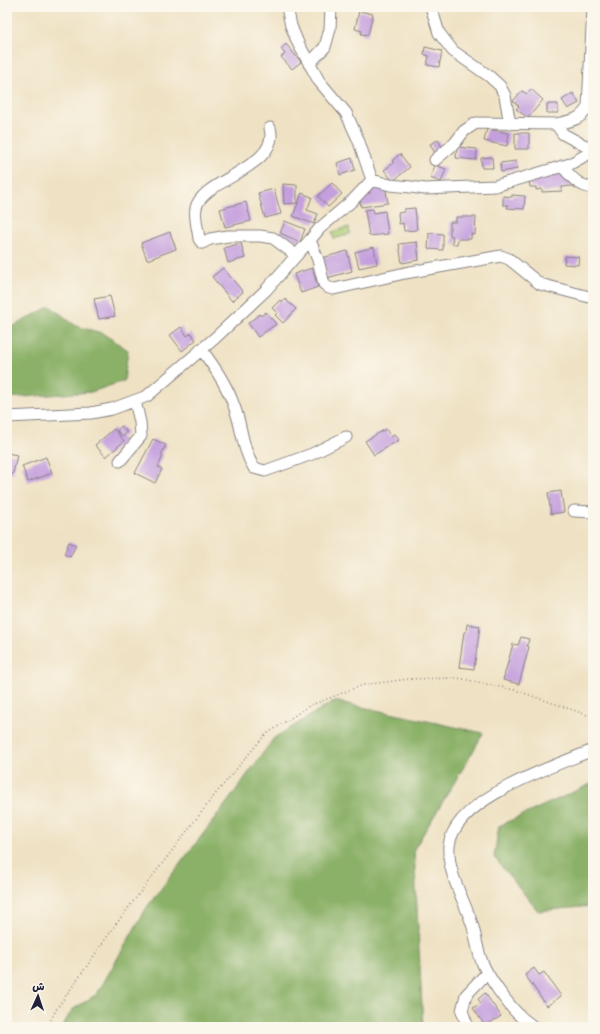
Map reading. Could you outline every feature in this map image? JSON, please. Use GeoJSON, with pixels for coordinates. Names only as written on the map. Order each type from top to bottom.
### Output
{"type":"FeatureCollection","features":[{"type":"Feature","properties":{"kind":"street"},"geometry":{"type":"LineString","coordinates":[[287,7],[294,34],[309,64],[319,81],[346,113],[358,139],[372,180]]}},
{"type":"Feature","properties":{"kind":"street"},"geometry":{"type":"LineString","coordinates":[[309,64],[325,47],[330,29],[331,7]]}},
{"type":"Feature","properties":{"kind":"street"},"geometry":{"type":"LineString","coordinates":[[431,7],[439,33],[452,51],[489,76],[500,86],[505,96],[510,124]]}},
{"type":"Feature","properties":{"kind":"street"},"geometry":{"type":"LineString","coordinates":[[435,160],[454,143],[464,131],[476,123],[556,124],[576,120],[585,113],[588,106],[593,8]]}},
{"type":"Feature","properties":{"kind":"street"},"geometry":{"type":"LineString","coordinates":[[372,180],[390,186],[425,189],[495,186],[580,160],[593,151],[563,134],[556,124]]}},
{"type":"Feature","properties":{"kind":"street"},"geometry":{"type":"LineString","coordinates":[[270,128],[272,134],[269,145],[260,158],[210,191],[200,200],[196,207],[200,239],[202,243],[210,239],[228,236],[260,236],[273,238],[296,255]]}},
{"type":"Feature","properties":{"kind":"street"},"geometry":{"type":"LineString","coordinates":[[562,166],[576,182],[593,188]]}},
{"type":"Feature","properties":{"kind":"street"},"geometry":{"type":"LineString","coordinates":[[7,417],[91,413],[112,409],[147,396],[215,338],[266,290],[320,228],[354,200],[372,180]]}},
{"type":"Feature","properties":{"kind":"street"},"geometry":{"type":"LineString","coordinates":[[310,240],[318,260],[321,279],[329,288],[334,289],[405,273],[501,256],[509,259],[540,284],[593,298]]}},
{"type":"Feature","properties":{"kind":"street"},"geometry":{"type":"LineString","coordinates":[[201,349],[216,370],[234,406],[248,458],[254,468],[265,471],[312,454],[346,437]]}},
{"type":"Feature","properties":{"kind":"street"},"geometry":{"type":"LineString","coordinates":[[120,461],[141,436],[140,422],[135,401]]}},
{"type":"Feature","properties":{"kind":"street"},"geometry":{"type":"LineString","coordinates":[[574,511],[593,512]]}},
{"type":"Feature","properties":{"kind":"street"},"geometry":{"type":"LineString","coordinates":[[534,1027],[519,1016],[487,973],[481,961],[472,923],[452,868],[449,847],[451,838],[457,826],[473,809],[510,784],[593,750]]}},
{"type":"Feature","properties":{"kind":"street"},"geometry":{"type":"LineString","coordinates":[[468,1027],[462,1011],[466,995],[487,973]]}},
{"type":"Feature","properties":{"kind":"path"},"geometry":{"type":"LineString","coordinates":[[47,1027],[57,1008],[116,924],[213,797],[265,735],[309,706],[363,685],[408,679],[458,678],[515,690],[593,717]]}},
{"type":"Feature","properties":{"kind":"green space"},"geometry":{"type":"Polygon","coordinates":[[[349,227],[350,234],[334,239],[332,232],[349,227]]]}},
{"type":"Feature","properties":{"kind":"green space"},"geometry":{"type":"Polygon","coordinates":[[[50,306],[76,326],[102,333],[128,350],[124,381],[91,392],[7,398],[7,330],[50,306]]]}},
{"type":"Feature","properties":{"kind":"green space"},"geometry":{"type":"Polygon","coordinates":[[[334,701],[483,733],[414,849],[423,1027],[62,1027],[72,1010],[97,994],[147,907],[223,808],[274,738],[334,701]]]}},
{"type":"Feature","properties":{"kind":"green space"},"geometry":{"type":"Polygon","coordinates":[[[593,783],[593,906],[538,911],[494,857],[499,826],[593,783]]]}},
{"type":"Feature","properties":{"kind":"building"},"geometry":{"type":"Polygon","coordinates":[[[359,11],[373,14],[368,35],[361,34],[362,31],[355,29],[359,11]]]}},
{"type":"Feature","properties":{"kind":"building"},"geometry":{"type":"Polygon","coordinates":[[[286,44],[301,62],[292,69],[281,57],[285,54],[281,49],[286,44]]]}},
{"type":"Feature","properties":{"kind":"building"},"geometry":{"type":"Polygon","coordinates":[[[425,47],[442,51],[439,67],[427,65],[429,56],[424,54],[425,47]]]}},
{"type":"Feature","properties":{"kind":"building"},"geometry":{"type":"Polygon","coordinates":[[[531,89],[543,100],[528,118],[516,109],[519,106],[513,101],[522,91],[527,94],[531,89]]]}},
{"type":"Feature","properties":{"kind":"building"},"geometry":{"type":"Polygon","coordinates":[[[573,93],[579,103],[568,109],[562,100],[573,93]]]}},
{"type":"Feature","properties":{"kind":"building"},"geometry":{"type":"Polygon","coordinates":[[[547,104],[558,104],[558,113],[547,113],[547,104]]]}},
{"type":"Feature","properties":{"kind":"building"},"geometry":{"type":"Polygon","coordinates":[[[487,129],[509,133],[507,146],[484,141],[487,129]]]}},
{"type":"Feature","properties":{"kind":"building"},"geometry":{"type":"Polygon","coordinates":[[[515,133],[529,133],[529,149],[515,149],[515,133]]]}},
{"type":"Feature","properties":{"kind":"building"},"geometry":{"type":"Polygon","coordinates":[[[438,140],[444,151],[436,155],[430,144],[438,140]]]}},
{"type":"Feature","properties":{"kind":"building"},"geometry":{"type":"Polygon","coordinates":[[[457,147],[477,149],[476,160],[456,158],[457,147]]]}},
{"type":"Feature","properties":{"kind":"building"},"geometry":{"type":"Polygon","coordinates":[[[400,154],[410,167],[393,181],[384,170],[394,163],[392,161],[400,154]]]}},
{"type":"Feature","properties":{"kind":"building"},"geometry":{"type":"Polygon","coordinates":[[[492,157],[493,168],[482,168],[481,158],[492,157]]]}},
{"type":"Feature","properties":{"kind":"building"},"geometry":{"type":"Polygon","coordinates":[[[352,158],[355,170],[340,175],[337,163],[352,158]]]}},
{"type":"Feature","properties":{"kind":"building"},"geometry":{"type":"Polygon","coordinates":[[[516,161],[517,169],[501,172],[500,163],[516,161]]]}},
{"type":"Feature","properties":{"kind":"building"},"geometry":{"type":"Polygon","coordinates":[[[435,165],[446,169],[441,182],[430,178],[435,165]]]}},
{"type":"Feature","properties":{"kind":"building"},"geometry":{"type":"Polygon","coordinates":[[[565,173],[571,178],[572,186],[562,187],[562,191],[542,192],[542,189],[536,190],[536,187],[530,187],[529,180],[535,176],[565,173]]]}},
{"type":"Feature","properties":{"kind":"building"},"geometry":{"type":"Polygon","coordinates":[[[332,183],[342,194],[328,207],[318,196],[332,183]]]}},
{"type":"Feature","properties":{"kind":"building"},"geometry":{"type":"Polygon","coordinates":[[[283,184],[297,185],[297,203],[284,204],[283,184]]]}},
{"type":"Feature","properties":{"kind":"building"},"geometry":{"type":"Polygon","coordinates":[[[385,185],[388,203],[361,207],[359,195],[370,193],[369,188],[385,185]]]}},
{"type":"Feature","properties":{"kind":"building"},"geometry":{"type":"Polygon","coordinates":[[[274,189],[281,214],[265,218],[258,193],[274,189]]]}},
{"type":"Feature","properties":{"kind":"building"},"geometry":{"type":"Polygon","coordinates":[[[302,193],[312,197],[307,210],[318,214],[314,224],[293,216],[302,193]]]}},
{"type":"Feature","properties":{"kind":"building"},"geometry":{"type":"Polygon","coordinates":[[[512,195],[525,196],[524,209],[507,208],[508,205],[503,205],[503,196],[512,197],[512,195]]]}},
{"type":"Feature","properties":{"kind":"building"},"geometry":{"type":"Polygon","coordinates":[[[246,202],[251,221],[225,227],[220,209],[246,202]]]}},
{"type":"Feature","properties":{"kind":"building"},"geometry":{"type":"Polygon","coordinates":[[[415,208],[417,230],[404,231],[403,223],[399,224],[398,213],[404,212],[404,209],[415,208]]]}},
{"type":"Feature","properties":{"kind":"building"},"geometry":{"type":"Polygon","coordinates":[[[373,209],[374,213],[385,211],[388,234],[369,236],[365,210],[373,209]]]}},
{"type":"Feature","properties":{"kind":"building"},"geometry":{"type":"Polygon","coordinates":[[[456,217],[476,217],[475,235],[471,234],[471,239],[458,239],[457,244],[452,244],[453,236],[450,236],[450,222],[456,222],[456,217]]]}},
{"type":"Feature","properties":{"kind":"building"},"geometry":{"type":"Polygon","coordinates":[[[285,221],[305,229],[300,242],[280,233],[285,221]]]}},
{"type":"Feature","properties":{"kind":"building"},"geometry":{"type":"Polygon","coordinates":[[[170,232],[176,249],[147,260],[141,243],[170,232]]]}},
{"type":"Feature","properties":{"kind":"building"},"geometry":{"type":"Polygon","coordinates":[[[429,233],[443,234],[443,250],[428,249],[429,233]]]}},
{"type":"Feature","properties":{"kind":"building"},"geometry":{"type":"Polygon","coordinates":[[[417,242],[419,260],[402,263],[399,244],[417,242]]]}},
{"type":"Feature","properties":{"kind":"building"},"geometry":{"type":"Polygon","coordinates":[[[241,243],[245,258],[228,263],[224,248],[241,243]]]}},
{"type":"Feature","properties":{"kind":"building"},"geometry":{"type":"Polygon","coordinates":[[[374,247],[377,264],[359,268],[355,252],[374,247]]]}},
{"type":"Feature","properties":{"kind":"building"},"geometry":{"type":"Polygon","coordinates":[[[347,251],[352,271],[327,278],[322,258],[347,251]]]}},
{"type":"Feature","properties":{"kind":"building"},"geometry":{"type":"Polygon","coordinates":[[[565,256],[579,257],[578,265],[564,264],[565,256]]]}},
{"type":"Feature","properties":{"kind":"building"},"geometry":{"type":"Polygon","coordinates":[[[223,268],[243,292],[232,301],[212,277],[223,268]]]}},
{"type":"Feature","properties":{"kind":"building"},"geometry":{"type":"Polygon","coordinates":[[[312,268],[318,287],[301,293],[294,274],[312,268]]]}},
{"type":"Feature","properties":{"kind":"building"},"geometry":{"type":"Polygon","coordinates":[[[110,296],[115,316],[99,319],[94,299],[110,296]]]}},
{"type":"Feature","properties":{"kind":"building"},"geometry":{"type":"Polygon","coordinates":[[[285,299],[296,309],[283,323],[275,315],[277,313],[272,308],[280,300],[283,302],[285,299]]]}},
{"type":"Feature","properties":{"kind":"building"},"geometry":{"type":"Polygon","coordinates":[[[266,312],[276,324],[258,337],[248,323],[260,314],[261,316],[266,312]]]}},
{"type":"Feature","properties":{"kind":"building"},"geometry":{"type":"Polygon","coordinates":[[[181,327],[187,336],[191,333],[196,340],[182,351],[170,335],[181,327]]]}},
{"type":"Feature","properties":{"kind":"building"},"geometry":{"type":"Polygon","coordinates":[[[121,426],[127,432],[123,437],[117,431],[121,426]]]}},
{"type":"Feature","properties":{"kind":"building"},"geometry":{"type":"Polygon","coordinates":[[[114,429],[124,441],[106,457],[95,445],[114,429]]]}},
{"type":"Feature","properties":{"kind":"building"},"geometry":{"type":"Polygon","coordinates":[[[386,429],[391,437],[395,434],[399,440],[374,455],[365,441],[386,429]]]}},
{"type":"Feature","properties":{"kind":"building"},"geometry":{"type":"Polygon","coordinates":[[[153,439],[166,445],[161,455],[163,456],[158,467],[162,469],[155,483],[135,473],[153,439]]]}},
{"type":"Feature","properties":{"kind":"building"},"geometry":{"type":"Polygon","coordinates":[[[7,453],[17,455],[13,474],[7,473],[7,453]]]}},
{"type":"Feature","properties":{"kind":"building"},"geometry":{"type":"Polygon","coordinates":[[[46,457],[52,473],[28,482],[22,466],[46,457]]]}},
{"type":"Feature","properties":{"kind":"building"},"geometry":{"type":"Polygon","coordinates":[[[561,491],[564,512],[551,514],[548,493],[561,491]]]}},
{"type":"Feature","properties":{"kind":"building"},"geometry":{"type":"Polygon","coordinates":[[[69,542],[76,545],[70,557],[64,554],[69,542]]]}},
{"type":"Feature","properties":{"kind":"building"},"geometry":{"type":"Polygon","coordinates":[[[467,624],[480,626],[474,669],[459,667],[464,632],[466,632],[467,624]]]}},
{"type":"Feature","properties":{"kind":"building"},"geometry":{"type":"Polygon","coordinates":[[[521,637],[529,639],[527,646],[529,647],[519,684],[503,680],[513,644],[518,645],[521,637]]]}},
{"type":"Feature","properties":{"kind":"building"},"geometry":{"type":"Polygon","coordinates":[[[534,968],[539,975],[544,972],[561,996],[547,1006],[525,975],[534,968]]]}},
{"type":"Feature","properties":{"kind":"building"},"geometry":{"type":"Polygon","coordinates":[[[485,993],[501,1016],[485,1026],[473,1008],[481,1003],[478,999],[485,993]]]}}]}
